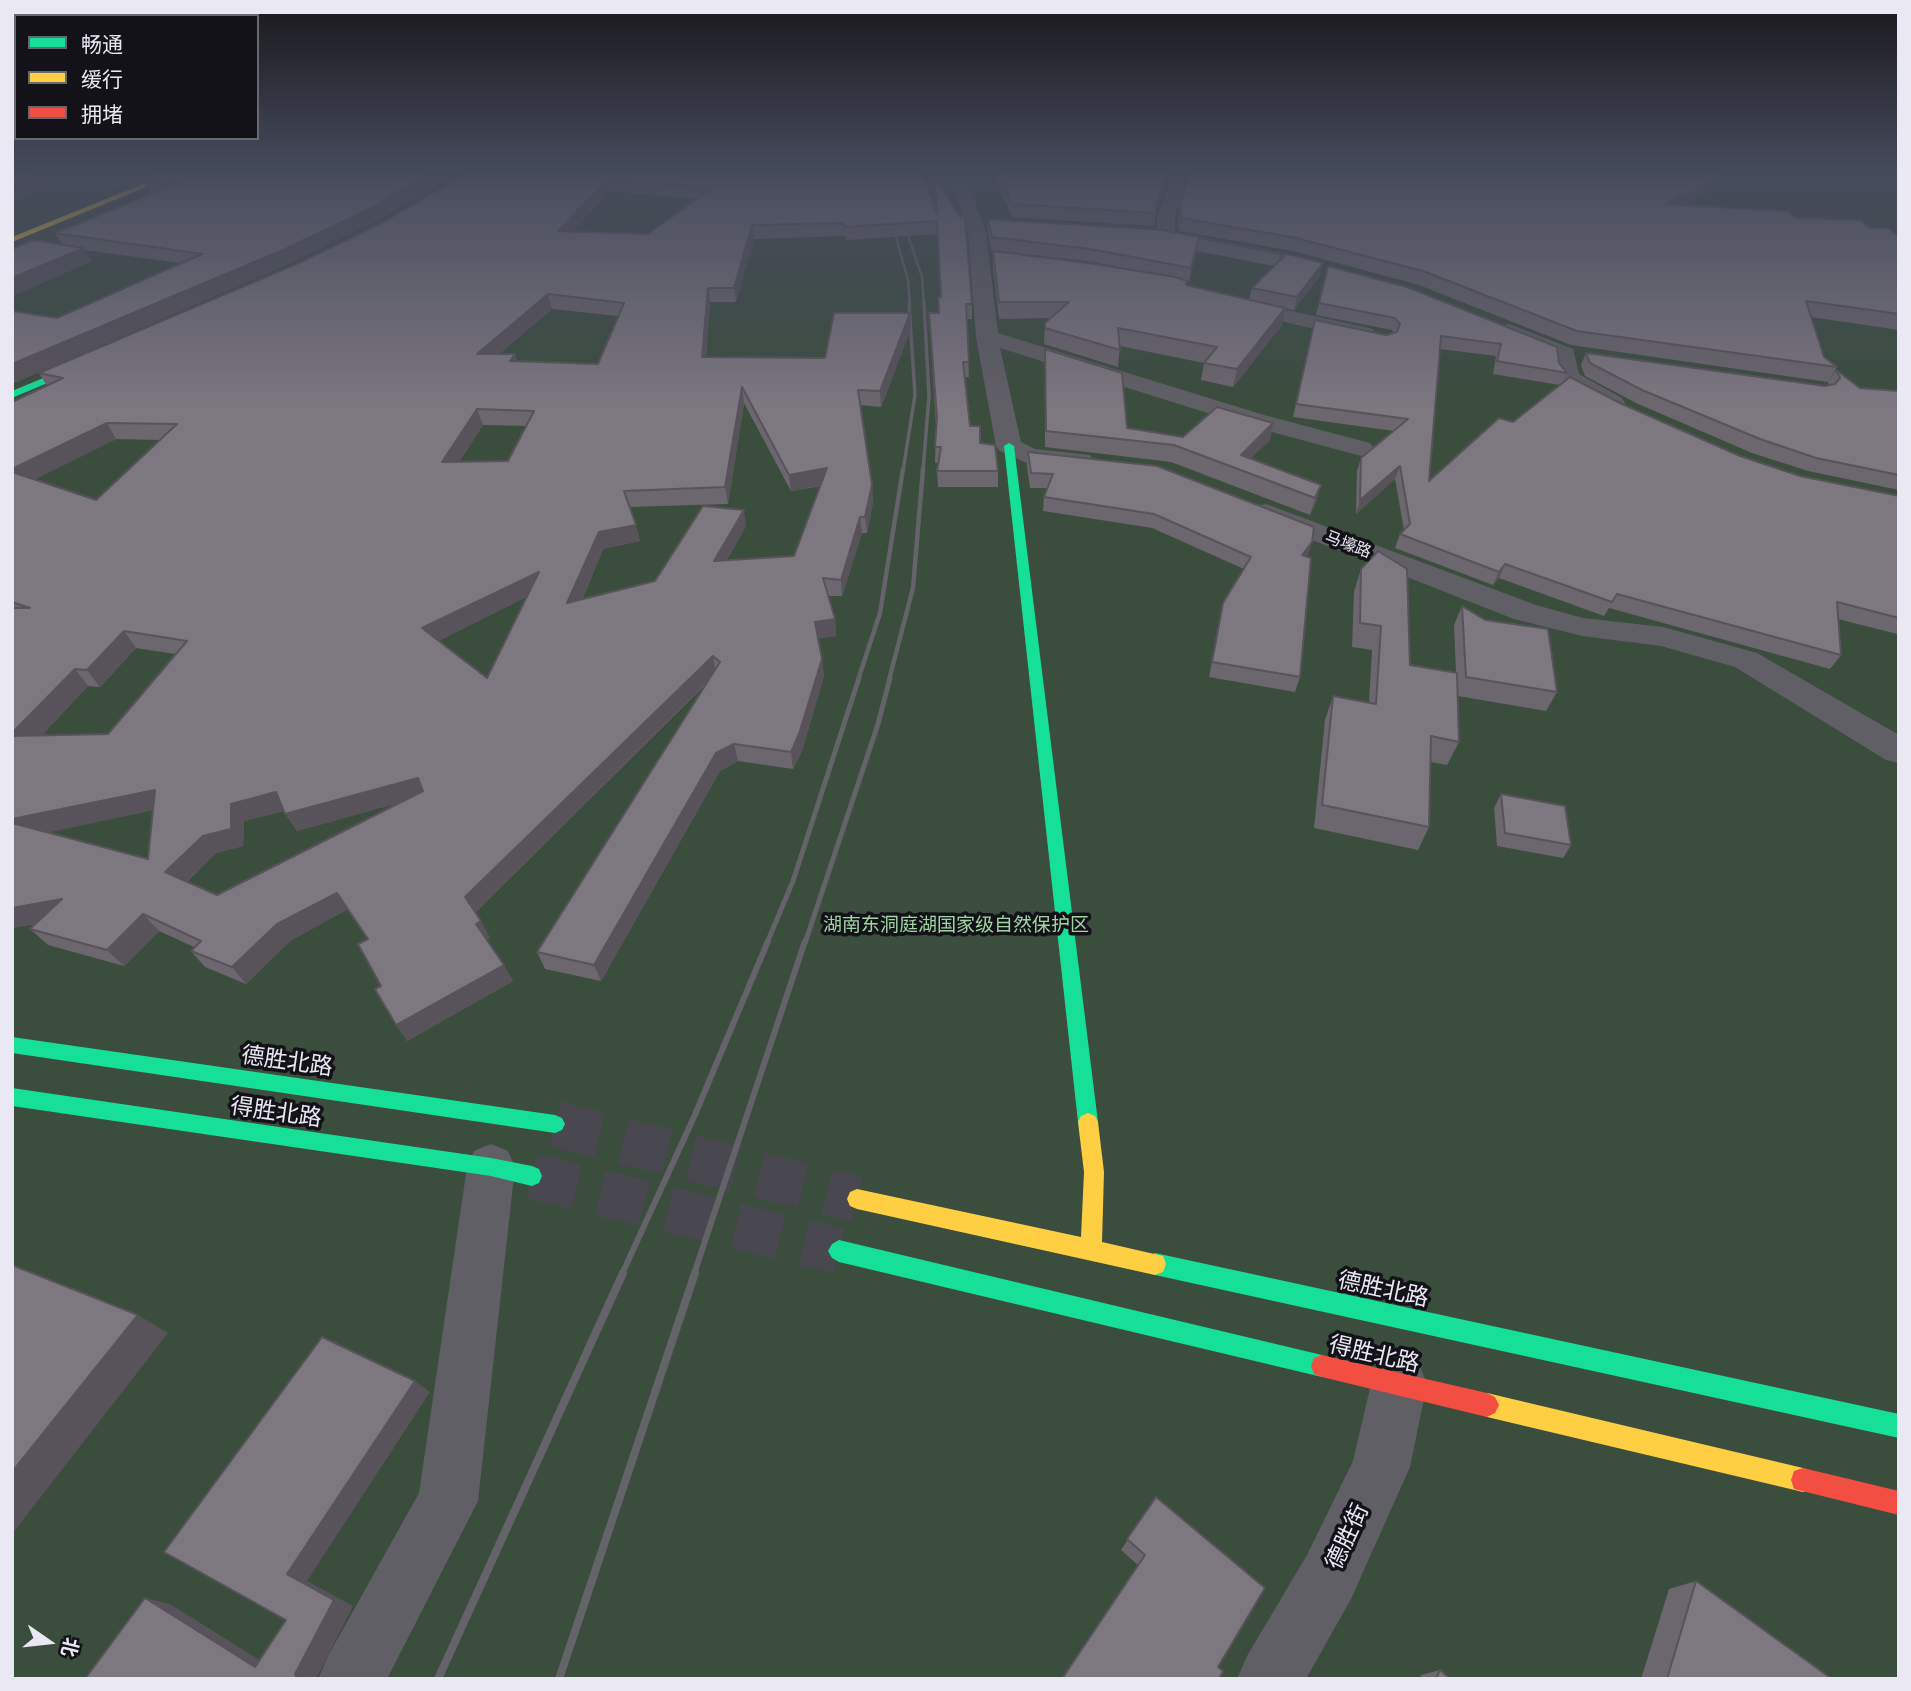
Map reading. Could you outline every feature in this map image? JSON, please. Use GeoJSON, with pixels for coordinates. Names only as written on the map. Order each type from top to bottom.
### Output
{"type":"FeatureCollection","features":[{"type":"Feature","properties":{"kind":"main road"},"geometry":{"type":"LineString","coordinates":[[12,395],[115,351]]}},
{"type":"Feature","properties":{"kind":"main road"},"geometry":{"type":"LineString","coordinates":[[1009,446],[1094,1172],[1091,1250]]}},
{"type":"Feature","properties":{"kind":"main road","name":"德胜北路"},"geometry":{"type":"LineString","coordinates":[[12,1045],[555,1124]]}},
{"type":"Feature","properties":{"kind":"main road","name":"得胜北路"},"geometry":{"type":"LineString","coordinates":[[12,1097],[512,1171]]}},
{"type":"Feature","properties":{"kind":"main road","name":"德胜北路"},"geometry":{"type":"LineString","coordinates":[[857,1199],[1899,1426]]}},
{"type":"Feature","properties":{"kind":"main road","name":"得胜北路"},"geometry":{"type":"LineString","coordinates":[[839,1251],[1899,1503]]}},
{"type":"Feature","properties":{"kind":"street"},"geometry":{"type":"LineString","coordinates":[[991,251],[986,337],[1009,446],[1029,456],[1110,462]]}},
{"type":"Feature","properties":{"kind":"street"},"geometry":{"type":"LineString","coordinates":[[1216,299],[1242,308],[1383,338]]}},
{"type":"Feature","properties":{"kind":"street"},"geometry":{"type":"LineString","coordinates":[[1485,321],[1564,354],[1591,358]]}},
{"type":"Feature","properties":{"kind":"street"},"geometry":{"type":"LineString","coordinates":[[986,337],[1217,409],[1361,448]]}},
{"type":"Feature","properties":{"kind":"street"},"geometry":{"type":"LineString","coordinates":[[1564,354],[1568,375],[1575,383],[1637,415]]}},
{"type":"Feature","properties":{"kind":"street","name":"马壕路"},"geometry":{"type":"LineString","coordinates":[[1242,502],[1525,612],[1582,627],[1663,637],[1746,660],[1899,751]]}},
{"type":"Feature","properties":{"kind":"street"},"geometry":{"type":"LineString","coordinates":[[351,1679],[449,1501],[512,1171]]}},
{"type":"Feature","properties":{"kind":"street","name":"德胜街"},"geometry":{"type":"LineString","coordinates":[[1270,1679],[1329,1577],[1381,1467],[1399,1384]]}},
{"type":"Feature","properties":{"kind":"green space","name":"湖南东洞庭湖国家级自然保护区"},"geometry":{"type":"Polygon","coordinates":[[[12,251],[1899,251],[1899,1679],[12,1679],[12,251]]]}},
{"type":"Feature","properties":{"kind":"building"},"geometry":{"type":"Polygon","coordinates":[[[12,251],[77,251],[12,278],[12,251]]]}},
{"type":"Feature","properties":{"kind":"building"},"geometry":{"type":"Polygon","coordinates":[[[180,251],[280,251],[12,364],[12,311],[57,318],[202,254],[180,251]]]}},
{"type":"Feature","properties":{"kind":"building"},"geometry":{"type":"Polygon","coordinates":[[[324,251],[745,251],[734,288],[708,288],[702,357],[825,358],[834,313],[910,313],[880,391],[858,390],[872,485],[865,517],[860,517],[841,580],[823,578],[835,619],[815,622],[822,659],[791,752],[734,744],[716,753],[594,965],[537,952],[720,662],[713,656],[465,897],[481,921],[476,924],[504,965],[396,1025],[375,989],[381,986],[358,944],[368,939],[337,893],[277,924],[232,967],[191,951],[201,941],[143,914],[107,950],[30,929],[62,899],[12,908],[12,823],[148,859],[155,790],[12,819],[12,736],[108,734],[187,641],[124,631],[87,670],[75,669],[12,733],[12,608],[30,608],[12,602],[12,472],[96,500],[177,424],[107,423],[12,469],[12,402],[63,378],[39,373],[324,251]],[[548,294],[477,354],[515,354],[510,361],[598,364],[624,303],[548,294]],[[742,387],[725,487],[624,491],[636,525],[599,532],[567,603],[655,581],[703,506],[744,510],[714,561],[794,556],[827,468],[789,475],[742,387]],[[477,409],[442,462],[508,461],[534,411],[477,409]],[[539,572],[422,628],[487,678],[539,572]],[[418,778],[285,814],[276,792],[231,804],[231,829],[203,836],[165,872],[217,895],[423,791],[418,778]]]}},
{"type":"Feature","properties":{"kind":"building"},"geometry":{"type":"Polygon","coordinates":[[[939,251],[968,251],[972,304],[966,304],[969,362],[963,362],[970,426],[980,426],[980,443],[995,445],[998,471],[937,471],[941,447],[935,447],[937,417],[929,313],[939,313],[938,297],[941,297],[939,251]]]}},
{"type":"Feature","properties":{"kind":"building"},"geometry":{"type":"Polygon","coordinates":[[[993,251],[1175,277],[1187,281],[1186,285],[1285,308],[1237,369],[1204,363],[1217,347],[1118,328],[1120,350],[1045,328],[1045,323],[1069,302],[999,302],[993,251]]]}},
{"type":"Feature","properties":{"kind":"building"},"geometry":{"type":"Polygon","coordinates":[[[1101,251],[1196,251],[1191,268],[1101,251]]]}},
{"type":"Feature","properties":{"kind":"building"},"geometry":{"type":"Polygon","coordinates":[[[1264,251],[1292,255],[1323,263],[1297,297],[1252,288],[1285,255],[1264,251]]]}},
{"type":"Feature","properties":{"kind":"building"},"geometry":{"type":"Polygon","coordinates":[[[1346,251],[1899,251],[1899,314],[1806,301],[1824,357],[1837,367],[1577,331],[1423,271],[1346,251]]]}},
{"type":"Feature","properties":{"kind":"building"},"geometry":{"type":"Polygon","coordinates":[[[1328,266],[1407,287],[1557,347],[1559,363],[1567,373],[1497,361],[1501,344],[1441,336],[1429,481],[1499,418],[1513,422],[1570,377],[1622,404],[1740,456],[1800,476],[1899,496],[1899,618],[1837,602],[1841,655],[1617,594],[1612,602],[1505,564],[1499,572],[1400,534],[1410,524],[1400,466],[1360,500],[1361,458],[1408,419],[1296,404],[1315,320],[1386,335],[1397,332],[1400,324],[1395,318],[1319,303],[1328,266]]]}},
{"type":"Feature","properties":{"kind":"building"},"geometry":{"type":"Polygon","coordinates":[[[1045,349],[1122,373],[1127,428],[1183,437],[1217,407],[1273,423],[1241,455],[1321,485],[1315,498],[1174,445],[1046,431],[1045,349]]]}},
{"type":"Feature","properties":{"kind":"building"},"geometry":{"type":"Polygon","coordinates":[[[1586,353],[1825,386],[1835,384],[1840,378],[1836,370],[1860,388],[1899,391],[1899,475],[1816,458],[1760,439],[1642,390],[1590,363],[1586,353]]]}},
{"type":"Feature","properties":{"kind":"building"},"geometry":{"type":"Polygon","coordinates":[[[1028,452],[1157,466],[1314,527],[1312,542],[1302,555],[1311,558],[1300,677],[1212,662],[1223,603],[1251,557],[1154,514],[1044,497],[1053,474],[1031,473],[1028,452]]]}},
{"type":"Feature","properties":{"kind":"building"},"geometry":{"type":"Polygon","coordinates":[[[1378,551],[1407,569],[1410,665],[1457,673],[1459,742],[1431,736],[1429,827],[1322,805],[1333,696],[1376,704],[1381,626],[1360,623],[1361,569],[1378,551]]]}},
{"type":"Feature","properties":{"kind":"building"},"geometry":{"type":"Polygon","coordinates":[[[1462,606],[1485,620],[1548,629],[1557,692],[1466,677],[1462,606]]]}},
{"type":"Feature","properties":{"kind":"building"},"geometry":{"type":"Polygon","coordinates":[[[1501,794],[1565,806],[1571,845],[1505,833],[1501,794]]]}},
{"type":"Feature","properties":{"kind":"building"},"geometry":{"type":"Polygon","coordinates":[[[12,1265],[138,1315],[12,1472],[12,1265]]]}},
{"type":"Feature","properties":{"kind":"building"},"geometry":{"type":"Polygon","coordinates":[[[322,1337],[415,1381],[287,1574],[334,1600],[295,1674],[297,1678],[310,1679],[85,1679],[145,1598],[255,1667],[286,1620],[164,1552],[322,1337]]]}},
{"type":"Feature","properties":{"kind":"building"},"geometry":{"type":"Polygon","coordinates":[[[1156,1497],[1265,1588],[1218,1667],[1223,1671],[1219,1679],[1062,1679],[1145,1555],[1127,1539],[1156,1497]]]}},
{"type":"Feature","properties":{"kind":"building"},"geometry":{"type":"Polygon","coordinates":[[[1696,1581],[1832,1679],[1667,1679],[1696,1581]]]}},
{"type":"Feature","properties":{"kind":"building"},"geometry":{"type":"Polygon","coordinates":[[[1440,1670],[1450,1679],[1436,1679],[1440,1670]]]}},
{"type":"Feature","properties":{"kind":"tunnel"},"geometry":{"type":"LineString","coordinates":[[555,1124],[857,1199]]}},
{"type":"Feature","properties":{"kind":"tunnel"},"geometry":{"type":"LineString","coordinates":[[532,1176],[839,1251]]}},
{"type":"Feature","properties":{"kind":"railway"},"geometry":{"type":"LineString","coordinates":[[900,251],[908,280],[910,305]]}},
{"type":"Feature","properties":{"kind":"railway"},"geometry":{"type":"LineString","coordinates":[[913,251],[922,277],[924,305]]}},
{"type":"Feature","properties":{"kind":"railway"},"geometry":{"type":"LineString","coordinates":[[903,471],[915,395],[909,303]]}},
{"type":"Feature","properties":{"kind":"railway"},"geometry":{"type":"LineString","coordinates":[[923,471],[929,396],[924,303]]}},
{"type":"Feature","properties":{"kind":"railway"},"geometry":{"type":"LineString","coordinates":[[858,680],[880,613],[903,469]]}},
{"type":"Feature","properties":{"kind":"railway"},"geometry":{"type":"LineString","coordinates":[[889,680],[913,588],[923,469]]}},
{"type":"Feature","properties":{"kind":"railway"},"geometry":{"type":"LineString","coordinates":[[767,943],[793,881],[859,678]]}},
{"type":"Feature","properties":{"kind":"railway"},"geometry":{"type":"LineString","coordinates":[[805,943],[878,724],[890,678]]}},
{"type":"Feature","properties":{"kind":"railway"},"geometry":{"type":"LineString","coordinates":[[622,1274],[694,1117],[768,941]]}},
{"type":"Feature","properties":{"kind":"railway"},"geometry":{"type":"LineString","coordinates":[[694,1274],[805,941]]}},
{"type":"Feature","properties":{"kind":"railway"},"geometry":{"type":"LineString","coordinates":[[438,1679],[623,1273]]}},
{"type":"Feature","properties":{"kind":"railway"},"geometry":{"type":"LineString","coordinates":[[559,1679],[695,1273]]}},
{"type":"Feature","properties":{"kind":"traffic: fast"},"geometry":{"type":"LineString","coordinates":[[12,395],[94,360]]}},
{"type":"Feature","properties":{"kind":"traffic: fast"},"geometry":{"type":"LineString","coordinates":[[1009,446],[1088,1122]]}},
{"type":"Feature","properties":{"kind":"traffic: fast"},"geometry":{"type":"LineString","coordinates":[[12,1045],[555,1124]]}},
{"type":"Feature","properties":{"kind":"traffic: fast"},"geometry":{"type":"LineString","coordinates":[[12,1097],[491,1167],[532,1176]]}},
{"type":"Feature","properties":{"kind":"traffic: fast"},"geometry":{"type":"LineString","coordinates":[[839,1251],[1322,1366]]}},
{"type":"Feature","properties":{"kind":"traffic: fast"},"geometry":{"type":"LineString","coordinates":[[1155,1264],[1899,1426]]}},
{"type":"Feature","properties":{"kind":"traffic: slow"},"geometry":{"type":"LineString","coordinates":[[1088,1122],[1094,1172],[1091,1250]]}},
{"type":"Feature","properties":{"kind":"traffic: slow"},"geometry":{"type":"LineString","coordinates":[[857,1199],[1155,1264]]}},
{"type":"Feature","properties":{"kind":"traffic: slow"},"geometry":{"type":"LineString","coordinates":[[1487,1405],[1803,1480]]}},
{"type":"Feature","properties":{"kind":"traffic: jam"},"geometry":{"type":"LineString","coordinates":[[1322,1366],[1487,1405]]}},
{"type":"Feature","properties":{"kind":"traffic: jam"},"geometry":{"type":"LineString","coordinates":[[1803,1480],[1899,1503]]}}]}
